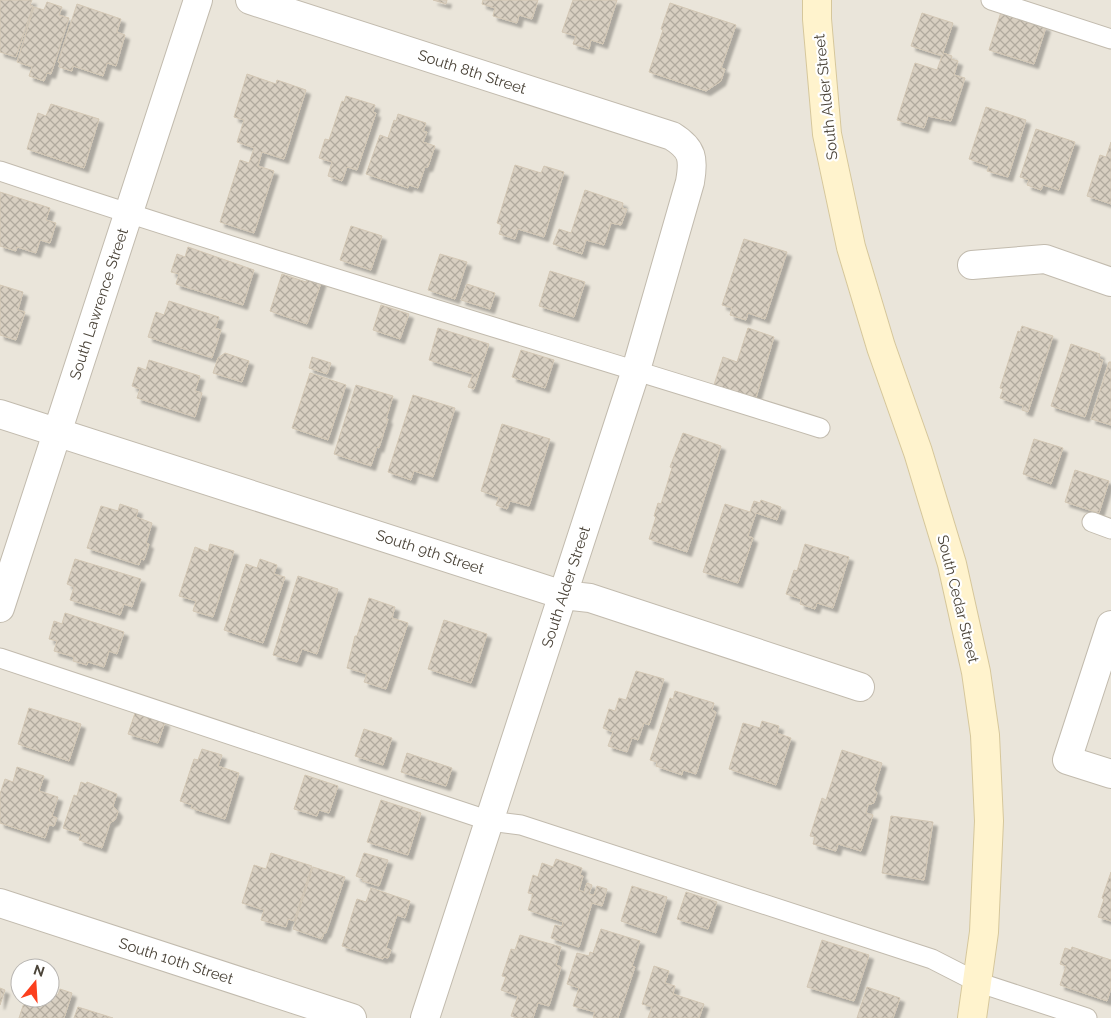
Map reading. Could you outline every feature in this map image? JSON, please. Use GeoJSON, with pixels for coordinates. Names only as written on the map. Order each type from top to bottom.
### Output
{"type":"FeatureCollection","features":[{"type":"Feature","properties":{"kind":"main road","name":"South Alder Street"},"geometry":{"type":"LineString","coordinates":[[818,0],[817,19],[827,134],[838,194]]}},
{"type":"Feature","properties":{"kind":"main road","name":"South Cedar Street"},"geometry":{"type":"LineString","coordinates":[[838,194],[851,247],[879,338],[918,452],[952,564],[976,672],[985,734],[989,822],[984,932],[972,1018]]}},
{"type":"Feature","properties":{"kind":"street","name":"South Lawrence Street"},"geometry":{"type":"LineString","coordinates":[[0,608],[198,0]]}},
{"type":"Feature","properties":{"kind":"street","name":"South 8th Street"},"geometry":{"type":"LineString","coordinates":[[250,0],[672,136],[682,142],[690,152]]}},
{"type":"Feature","properties":{"kind":"street","name":"South Alder Street"},"geometry":{"type":"LineString","coordinates":[[425,1018],[636,370],[690,182],[693,165],[690,152]]}},
{"type":"Feature","properties":{"kind":"street"},"geometry":{"type":"LineString","coordinates":[[972,265],[1045,260],[1111,282]]}},
{"type":"Feature","properties":{"kind":"street","name":"South 9th Street"},"geometry":{"type":"LineString","coordinates":[[0,414],[563,595],[590,598],[860,687]]}},
{"type":"Feature","properties":{"kind":"street"},"geometry":{"type":"LineString","coordinates":[[1111,625],[1067,760],[1111,774]]}},
{"type":"Feature","properties":{"kind":"street","name":"South 10th Street"},"geometry":{"type":"LineString","coordinates":[[0,903],[352,1018]]}},
{"type":"Feature","properties":{"kind":"lane"},"geometry":{"type":"LineString","coordinates":[[991,0],[1111,40]]}},
{"type":"Feature","properties":{"kind":"lane"},"geometry":{"type":"LineString","coordinates":[[0,171],[128,214],[820,428]]}},
{"type":"Feature","properties":{"kind":"lane"},"geometry":{"type":"LineString","coordinates":[[1092,522],[1111,528]]}},
{"type":"Feature","properties":{"kind":"lane"},"geometry":{"type":"LineString","coordinates":[[0,658],[490,821],[521,825],[932,959],[977,982],[1088,1018]]}},
{"type":"Feature","properties":{"kind":"shaded area"},"geometry":{"type":"Polygon","coordinates":[[[0,0],[1111,0],[1111,1018],[0,1018],[0,0]]]}},
{"type":"Feature","properties":{"kind":"building"},"geometry":{"type":"Polygon","coordinates":[[[0,0],[32,0],[30,5],[33,6],[16,57],[0,52],[0,0]]]}},
{"type":"Feature","properties":{"kind":"building"},"geometry":{"type":"Polygon","coordinates":[[[433,0],[447,0],[446,4],[433,0]]]}},
{"type":"Feature","properties":{"kind":"building"},"geometry":{"type":"Polygon","coordinates":[[[483,0],[538,0],[532,19],[519,15],[517,23],[493,16],[495,8],[482,4],[483,0]]]}},
{"type":"Feature","properties":{"kind":"building"},"geometry":{"type":"Polygon","coordinates":[[[573,0],[617,0],[603,44],[591,40],[589,49],[573,44],[576,36],[562,32],[573,0]]]}},
{"type":"Feature","properties":{"kind":"building"},"geometry":{"type":"Polygon","coordinates":[[[47,2],[62,7],[59,15],[69,18],[51,74],[47,73],[44,81],[29,76],[32,67],[17,62],[34,7],[44,10],[47,2]]]}},
{"type":"Feature","properties":{"kind":"building"},"geometry":{"type":"Polygon","coordinates":[[[670,3],[736,25],[721,68],[725,69],[721,81],[706,91],[649,72],[670,3]]]}},
{"type":"Feature","properties":{"kind":"building"},"geometry":{"type":"Polygon","coordinates":[[[77,4],[121,19],[117,32],[125,35],[116,66],[107,63],[103,76],[73,66],[72,71],[59,67],[60,63],[58,62],[77,4]]]}},
{"type":"Feature","properties":{"kind":"building"},"geometry":{"type":"Polygon","coordinates":[[[1001,12],[1046,27],[1034,64],[989,50],[1001,12]]]}},
{"type":"Feature","properties":{"kind":"building"},"geometry":{"type":"Polygon","coordinates":[[[922,13],[953,23],[943,53],[952,56],[951,59],[958,61],[954,75],[965,78],[951,121],[928,116],[924,128],[897,120],[915,63],[937,70],[942,56],[911,46],[922,13]]]}},
{"type":"Feature","properties":{"kind":"building"},"geometry":{"type":"Polygon","coordinates":[[[247,74],[276,84],[277,80],[306,90],[284,159],[262,152],[258,166],[274,171],[254,233],[220,222],[240,160],[249,163],[254,148],[237,142],[244,120],[234,117],[247,74]]]}},
{"type":"Feature","properties":{"kind":"building"},"geometry":{"type":"Polygon","coordinates":[[[346,96],[375,105],[373,112],[376,113],[357,170],[347,167],[342,181],[328,176],[332,162],[319,158],[325,139],[329,140],[342,101],[344,102],[346,96]]]}},
{"type":"Feature","properties":{"kind":"building"},"geometry":{"type":"Polygon","coordinates":[[[51,104],[99,119],[84,168],[27,149],[38,113],[46,116],[51,104]]]}},
{"type":"Feature","properties":{"kind":"building"},"geometry":{"type":"Polygon","coordinates":[[[986,107],[1026,120],[1008,177],[987,171],[989,166],[969,159],[986,107]]]}},
{"type":"Feature","properties":{"kind":"building"},"geometry":{"type":"Polygon","coordinates":[[[398,114],[426,123],[423,131],[427,132],[423,142],[435,146],[418,188],[409,185],[408,188],[366,174],[380,135],[388,138],[398,114]]]}},
{"type":"Feature","properties":{"kind":"building"},"geometry":{"type":"Polygon","coordinates":[[[1036,129],[1075,142],[1059,190],[1043,185],[1041,190],[1027,185],[1029,180],[1020,177],[1036,129]]]}},
{"type":"Feature","properties":{"kind":"building"},"geometry":{"type":"Polygon","coordinates":[[[1111,142],[1111,204],[1087,196],[1100,155],[1106,157],[1111,142]]]}},
{"type":"Feature","properties":{"kind":"building"},"geometry":{"type":"Polygon","coordinates":[[[515,165],[541,173],[544,166],[564,172],[544,237],[518,229],[515,239],[499,234],[502,225],[497,223],[515,165]]]}},
{"type":"Feature","properties":{"kind":"building"},"geometry":{"type":"Polygon","coordinates":[[[585,190],[623,203],[622,208],[627,209],[621,225],[611,223],[604,245],[586,240],[582,254],[553,244],[559,229],[571,233],[585,190]]]}},
{"type":"Feature","properties":{"kind":"building"},"geometry":{"type":"Polygon","coordinates":[[[0,192],[50,208],[46,220],[56,223],[50,243],[40,240],[36,253],[17,247],[16,251],[0,246],[0,192]]]}},
{"type":"Feature","properties":{"kind":"building"},"geometry":{"type":"Polygon","coordinates":[[[351,226],[382,236],[371,270],[340,260],[351,226]]]}},
{"type":"Feature","properties":{"kind":"building"},"geometry":{"type":"Polygon","coordinates":[[[744,239],[787,252],[765,319],[748,313],[746,320],[730,315],[732,308],[722,305],[744,239]]]}},
{"type":"Feature","properties":{"kind":"building"},"geometry":{"type":"Polygon","coordinates":[[[188,247],[254,270],[243,305],[176,284],[179,274],[171,272],[177,254],[185,257],[188,247]]]}},
{"type":"Feature","properties":{"kind":"building"},"geometry":{"type":"Polygon","coordinates":[[[440,254],[467,262],[455,299],[428,290],[440,254]]]}},
{"type":"Feature","properties":{"kind":"building"},"geometry":{"type":"Polygon","coordinates":[[[550,271],[585,282],[574,317],[539,306],[550,271]]]}},
{"type":"Feature","properties":{"kind":"building"},"geometry":{"type":"Polygon","coordinates":[[[282,274],[306,282],[308,275],[322,280],[307,324],[270,311],[282,274]]]}},
{"type":"Feature","properties":{"kind":"building"},"geometry":{"type":"Polygon","coordinates":[[[467,284],[495,293],[490,309],[461,300],[467,284]]]}},
{"type":"Feature","properties":{"kind":"building"},"geometry":{"type":"Polygon","coordinates":[[[0,285],[23,292],[18,310],[25,312],[16,340],[0,335],[0,285]]]}},
{"type":"Feature","properties":{"kind":"building"},"geometry":{"type":"Polygon","coordinates":[[[169,301],[219,317],[215,328],[221,330],[212,358],[148,337],[156,312],[164,315],[169,301]]]}},
{"type":"Feature","properties":{"kind":"building"},"geometry":{"type":"Polygon","coordinates":[[[381,305],[409,314],[400,339],[373,330],[381,305]]]}},
{"type":"Feature","properties":{"kind":"building"},"geometry":{"type":"Polygon","coordinates":[[[1022,326],[1053,336],[1028,412],[1022,410],[1023,406],[1000,398],[1003,389],[1000,388],[1018,331],[1020,332],[1022,326]]]}},
{"type":"Feature","properties":{"kind":"building"},"geometry":{"type":"Polygon","coordinates":[[[438,328],[489,344],[474,389],[468,387],[473,374],[429,360],[438,328]]]}},
{"type":"Feature","properties":{"kind":"building"},"geometry":{"type":"Polygon","coordinates":[[[748,328],[774,337],[755,401],[713,388],[723,357],[737,362],[748,328]]]}},
{"type":"Feature","properties":{"kind":"building"},"geometry":{"type":"Polygon","coordinates":[[[1071,344],[1100,354],[1099,359],[1103,360],[1085,417],[1051,406],[1071,344]]]}},
{"type":"Feature","properties":{"kind":"building"},"geometry":{"type":"Polygon","coordinates":[[[521,350],[554,360],[545,388],[512,377],[521,350]]]}},
{"type":"Feature","properties":{"kind":"building"},"geometry":{"type":"Polygon","coordinates":[[[225,353],[249,361],[242,382],[213,373],[218,358],[225,353]]]}},
{"type":"Feature","properties":{"kind":"building"},"geometry":{"type":"Polygon","coordinates":[[[312,357],[331,363],[327,374],[309,368],[312,357]]]}},
{"type":"Feature","properties":{"kind":"building"},"geometry":{"type":"Polygon","coordinates":[[[149,360],[200,376],[195,391],[202,393],[195,417],[137,398],[140,389],[132,386],[138,367],[146,370],[149,360]]]}},
{"type":"Feature","properties":{"kind":"building"},"geometry":{"type":"Polygon","coordinates":[[[1109,362],[1111,362],[1111,425],[1091,419],[1109,362]]]}},
{"type":"Feature","properties":{"kind":"building"},"geometry":{"type":"Polygon","coordinates":[[[310,373],[346,385],[328,440],[292,428],[310,373]]]}},
{"type":"Feature","properties":{"kind":"building"},"geometry":{"type":"Polygon","coordinates":[[[356,385],[393,396],[379,448],[377,447],[371,466],[334,454],[356,385]]]}},
{"type":"Feature","properties":{"kind":"building"},"geometry":{"type":"Polygon","coordinates":[[[413,395],[455,408],[433,477],[414,471],[411,480],[388,472],[413,395]]]}},
{"type":"Feature","properties":{"kind":"building"},"geometry":{"type":"Polygon","coordinates":[[[502,424],[550,439],[529,506],[510,501],[507,509],[496,505],[499,497],[481,491],[502,424]]]}},
{"type":"Feature","properties":{"kind":"building"},"geometry":{"type":"Polygon","coordinates":[[[683,433],[721,446],[687,552],[649,539],[658,503],[661,504],[672,468],[670,467],[683,433]]]}},
{"type":"Feature","properties":{"kind":"building"},"geometry":{"type":"Polygon","coordinates":[[[1034,439],[1063,448],[1051,484],[1023,474],[1034,439]]]}},
{"type":"Feature","properties":{"kind":"building"},"geometry":{"type":"Polygon","coordinates":[[[1075,470],[1109,481],[1099,513],[1065,502],[1075,470]]]}},
{"type":"Feature","properties":{"kind":"building"},"geometry":{"type":"Polygon","coordinates":[[[761,500],[781,507],[777,520],[756,513],[748,536],[753,538],[738,583],[703,572],[725,504],[750,512],[754,501],[760,503],[761,500]]]}},
{"type":"Feature","properties":{"kind":"building"},"geometry":{"type":"Polygon","coordinates":[[[120,504],[138,510],[136,517],[152,523],[146,543],[149,544],[144,560],[141,559],[139,565],[87,548],[101,506],[118,511],[120,504]]]}},
{"type":"Feature","properties":{"kind":"building"},"geometry":{"type":"Polygon","coordinates":[[[210,544],[234,551],[213,617],[193,611],[196,601],[179,596],[195,547],[208,552],[210,544]]]}},
{"type":"Feature","properties":{"kind":"building"},"geometry":{"type":"Polygon","coordinates":[[[805,544],[849,557],[833,608],[817,603],[815,609],[800,604],[801,599],[786,594],[794,570],[797,571],[805,544]]]}},
{"type":"Feature","properties":{"kind":"building"},"geometry":{"type":"Polygon","coordinates":[[[75,559],[141,579],[132,607],[124,604],[120,615],[70,600],[74,587],[67,584],[75,559]]]}},
{"type":"Feature","properties":{"kind":"building"},"geometry":{"type":"Polygon","coordinates":[[[260,559],[277,565],[274,574],[285,577],[263,643],[224,630],[246,564],[257,568],[260,559]]]}},
{"type":"Feature","properties":{"kind":"building"},"geometry":{"type":"Polygon","coordinates":[[[298,576],[338,589],[317,654],[302,649],[297,662],[273,655],[298,576]]]}},
{"type":"Feature","properties":{"kind":"building"},"geometry":{"type":"Polygon","coordinates":[[[369,598],[395,607],[392,618],[408,623],[386,689],[364,682],[367,674],[347,668],[355,636],[357,636],[369,598]]]}},
{"type":"Feature","properties":{"kind":"building"},"geometry":{"type":"Polygon","coordinates":[[[65,613],[124,632],[117,654],[109,651],[104,667],[88,662],[87,665],[73,661],[74,657],[54,651],[57,641],[49,639],[54,621],[62,624],[65,613]]]}},
{"type":"Feature","properties":{"kind":"building"},"geometry":{"type":"Polygon","coordinates":[[[444,620],[487,634],[471,683],[428,669],[444,620]]]}},
{"type":"Feature","properties":{"kind":"building"},"geometry":{"type":"Polygon","coordinates":[[[636,671],[664,679],[649,725],[644,723],[638,740],[632,738],[627,752],[608,746],[613,732],[603,728],[609,709],[615,711],[619,698],[626,700],[636,671]]]}},
{"type":"Feature","properties":{"kind":"building"},"geometry":{"type":"Polygon","coordinates":[[[675,691],[714,703],[712,710],[716,712],[696,774],[683,770],[682,775],[656,766],[657,762],[650,760],[670,698],[673,699],[675,691]]]}},
{"type":"Feature","properties":{"kind":"building"},"geometry":{"type":"Polygon","coordinates":[[[29,708],[81,724],[69,761],[18,744],[29,708]]]}},
{"type":"Feature","properties":{"kind":"building"},"geometry":{"type":"Polygon","coordinates":[[[135,713],[165,722],[158,743],[128,734],[135,713]]]}},
{"type":"Feature","properties":{"kind":"building"},"geometry":{"type":"Polygon","coordinates":[[[762,721],[779,726],[777,733],[791,738],[776,785],[729,769],[743,723],[760,728],[762,721]]]}},
{"type":"Feature","properties":{"kind":"building"},"geometry":{"type":"Polygon","coordinates":[[[364,729],[392,738],[383,765],[355,756],[364,729]]]}},
{"type":"Feature","properties":{"kind":"building"},"geometry":{"type":"Polygon","coordinates":[[[202,749],[222,755],[218,766],[239,773],[225,819],[191,808],[192,805],[180,801],[194,759],[198,760],[202,749]]]}},
{"type":"Feature","properties":{"kind":"building"},"geometry":{"type":"Polygon","coordinates":[[[842,750],[882,763],[874,789],[877,793],[874,803],[868,805],[866,813],[873,815],[861,851],[838,844],[836,851],[813,844],[815,837],[810,836],[822,798],[826,800],[842,750]]]}},
{"type":"Feature","properties":{"kind":"building"},"geometry":{"type":"Polygon","coordinates":[[[407,753],[452,768],[446,786],[401,772],[407,753]]]}},
{"type":"Feature","properties":{"kind":"building"},"geometry":{"type":"Polygon","coordinates":[[[17,767],[44,776],[39,791],[58,797],[52,816],[57,818],[54,826],[49,825],[45,838],[0,823],[0,794],[5,779],[13,782],[17,767]]]}},
{"type":"Feature","properties":{"kind":"building"},"geometry":{"type":"Polygon","coordinates":[[[305,775],[338,786],[329,813],[319,810],[317,816],[294,809],[305,775]]]}},
{"type":"Feature","properties":{"kind":"building"},"geometry":{"type":"Polygon","coordinates":[[[81,782],[86,784],[87,782],[117,794],[113,806],[118,812],[115,820],[110,823],[102,848],[79,840],[81,834],[63,828],[74,795],[77,796],[81,782]]]}},
{"type":"Feature","properties":{"kind":"building"},"geometry":{"type":"Polygon","coordinates":[[[381,800],[421,813],[408,855],[367,842],[381,800]]]}},
{"type":"Feature","properties":{"kind":"building"},"geometry":{"type":"Polygon","coordinates":[[[891,816],[933,822],[924,880],[882,873],[891,816]]]}},
{"type":"Feature","properties":{"kind":"building"},"geometry":{"type":"Polygon","coordinates":[[[271,853],[312,866],[294,921],[288,919],[286,927],[261,920],[264,910],[242,903],[254,865],[266,869],[271,853]]]}},
{"type":"Feature","properties":{"kind":"building"},"geometry":{"type":"Polygon","coordinates":[[[364,853],[388,860],[379,886],[362,881],[363,879],[356,876],[364,853]]]}},
{"type":"Feature","properties":{"kind":"building"},"geometry":{"type":"Polygon","coordinates":[[[556,859],[582,868],[580,875],[583,876],[579,890],[584,892],[587,883],[592,885],[589,894],[594,895],[597,886],[607,889],[602,906],[592,903],[579,947],[551,938],[555,925],[562,927],[563,922],[528,910],[533,894],[528,893],[533,875],[538,877],[542,863],[553,867],[556,859]]]}},
{"type":"Feature","properties":{"kind":"building"},"geometry":{"type":"Polygon","coordinates":[[[313,867],[345,877],[326,933],[324,933],[322,939],[293,929],[313,867]]]}},
{"type":"Feature","properties":{"kind":"building"},"geometry":{"type":"Polygon","coordinates":[[[1111,872],[1111,921],[1098,917],[1111,872]]]}},
{"type":"Feature","properties":{"kind":"building"},"geometry":{"type":"Polygon","coordinates":[[[632,886],[667,897],[656,933],[621,921],[632,886]]]}},
{"type":"Feature","properties":{"kind":"building"},"geometry":{"type":"Polygon","coordinates":[[[371,888],[410,901],[405,918],[397,915],[386,948],[391,950],[388,958],[384,957],[383,959],[342,946],[357,899],[366,902],[371,888]]]}},
{"type":"Feature","properties":{"kind":"building"},"geometry":{"type":"Polygon","coordinates":[[[686,892],[717,902],[708,929],[677,919],[686,892]]]}},
{"type":"Feature","properties":{"kind":"building"},"geometry":{"type":"Polygon","coordinates":[[[601,929],[640,941],[632,966],[635,967],[618,1018],[595,1018],[593,1017],[595,1012],[573,1006],[579,988],[567,984],[577,953],[589,956],[590,952],[593,953],[601,929]]]}},
{"type":"Feature","properties":{"kind":"building"},"geometry":{"type":"Polygon","coordinates":[[[520,935],[561,947],[556,965],[561,967],[549,1006],[538,1003],[533,1018],[511,1016],[518,996],[501,990],[506,977],[502,976],[511,949],[515,950],[520,935]]]}},
{"type":"Feature","properties":{"kind":"building"},"geometry":{"type":"Polygon","coordinates":[[[822,940],[869,955],[854,1001],[807,987],[822,940]]]}},
{"type":"Feature","properties":{"kind":"building"},"geometry":{"type":"Polygon","coordinates":[[[1072,947],[1111,960],[1111,988],[1107,1001],[1060,985],[1066,966],[1060,964],[1065,948],[1071,950],[1072,947]]]}},
{"type":"Feature","properties":{"kind":"building"},"geometry":{"type":"Polygon","coordinates":[[[654,966],[669,971],[665,983],[675,986],[673,994],[704,1004],[699,1018],[648,1018],[652,1007],[642,1004],[654,966]]]}},
{"type":"Feature","properties":{"kind":"building"},"geometry":{"type":"Polygon","coordinates":[[[867,987],[900,998],[893,1018],[857,1018],[867,987]]]}},
{"type":"Feature","properties":{"kind":"building"},"geometry":{"type":"Polygon","coordinates":[[[0,988],[5,990],[0,1005],[0,988]]]}},
{"type":"Feature","properties":{"kind":"building"},"geometry":{"type":"Polygon","coordinates":[[[60,989],[72,993],[64,1018],[19,1018],[22,1008],[60,1008],[60,989]]]}},
{"type":"Feature","properties":{"kind":"building"},"geometry":{"type":"Polygon","coordinates":[[[78,1007],[113,1018],[74,1018],[78,1007]]]}}]}
